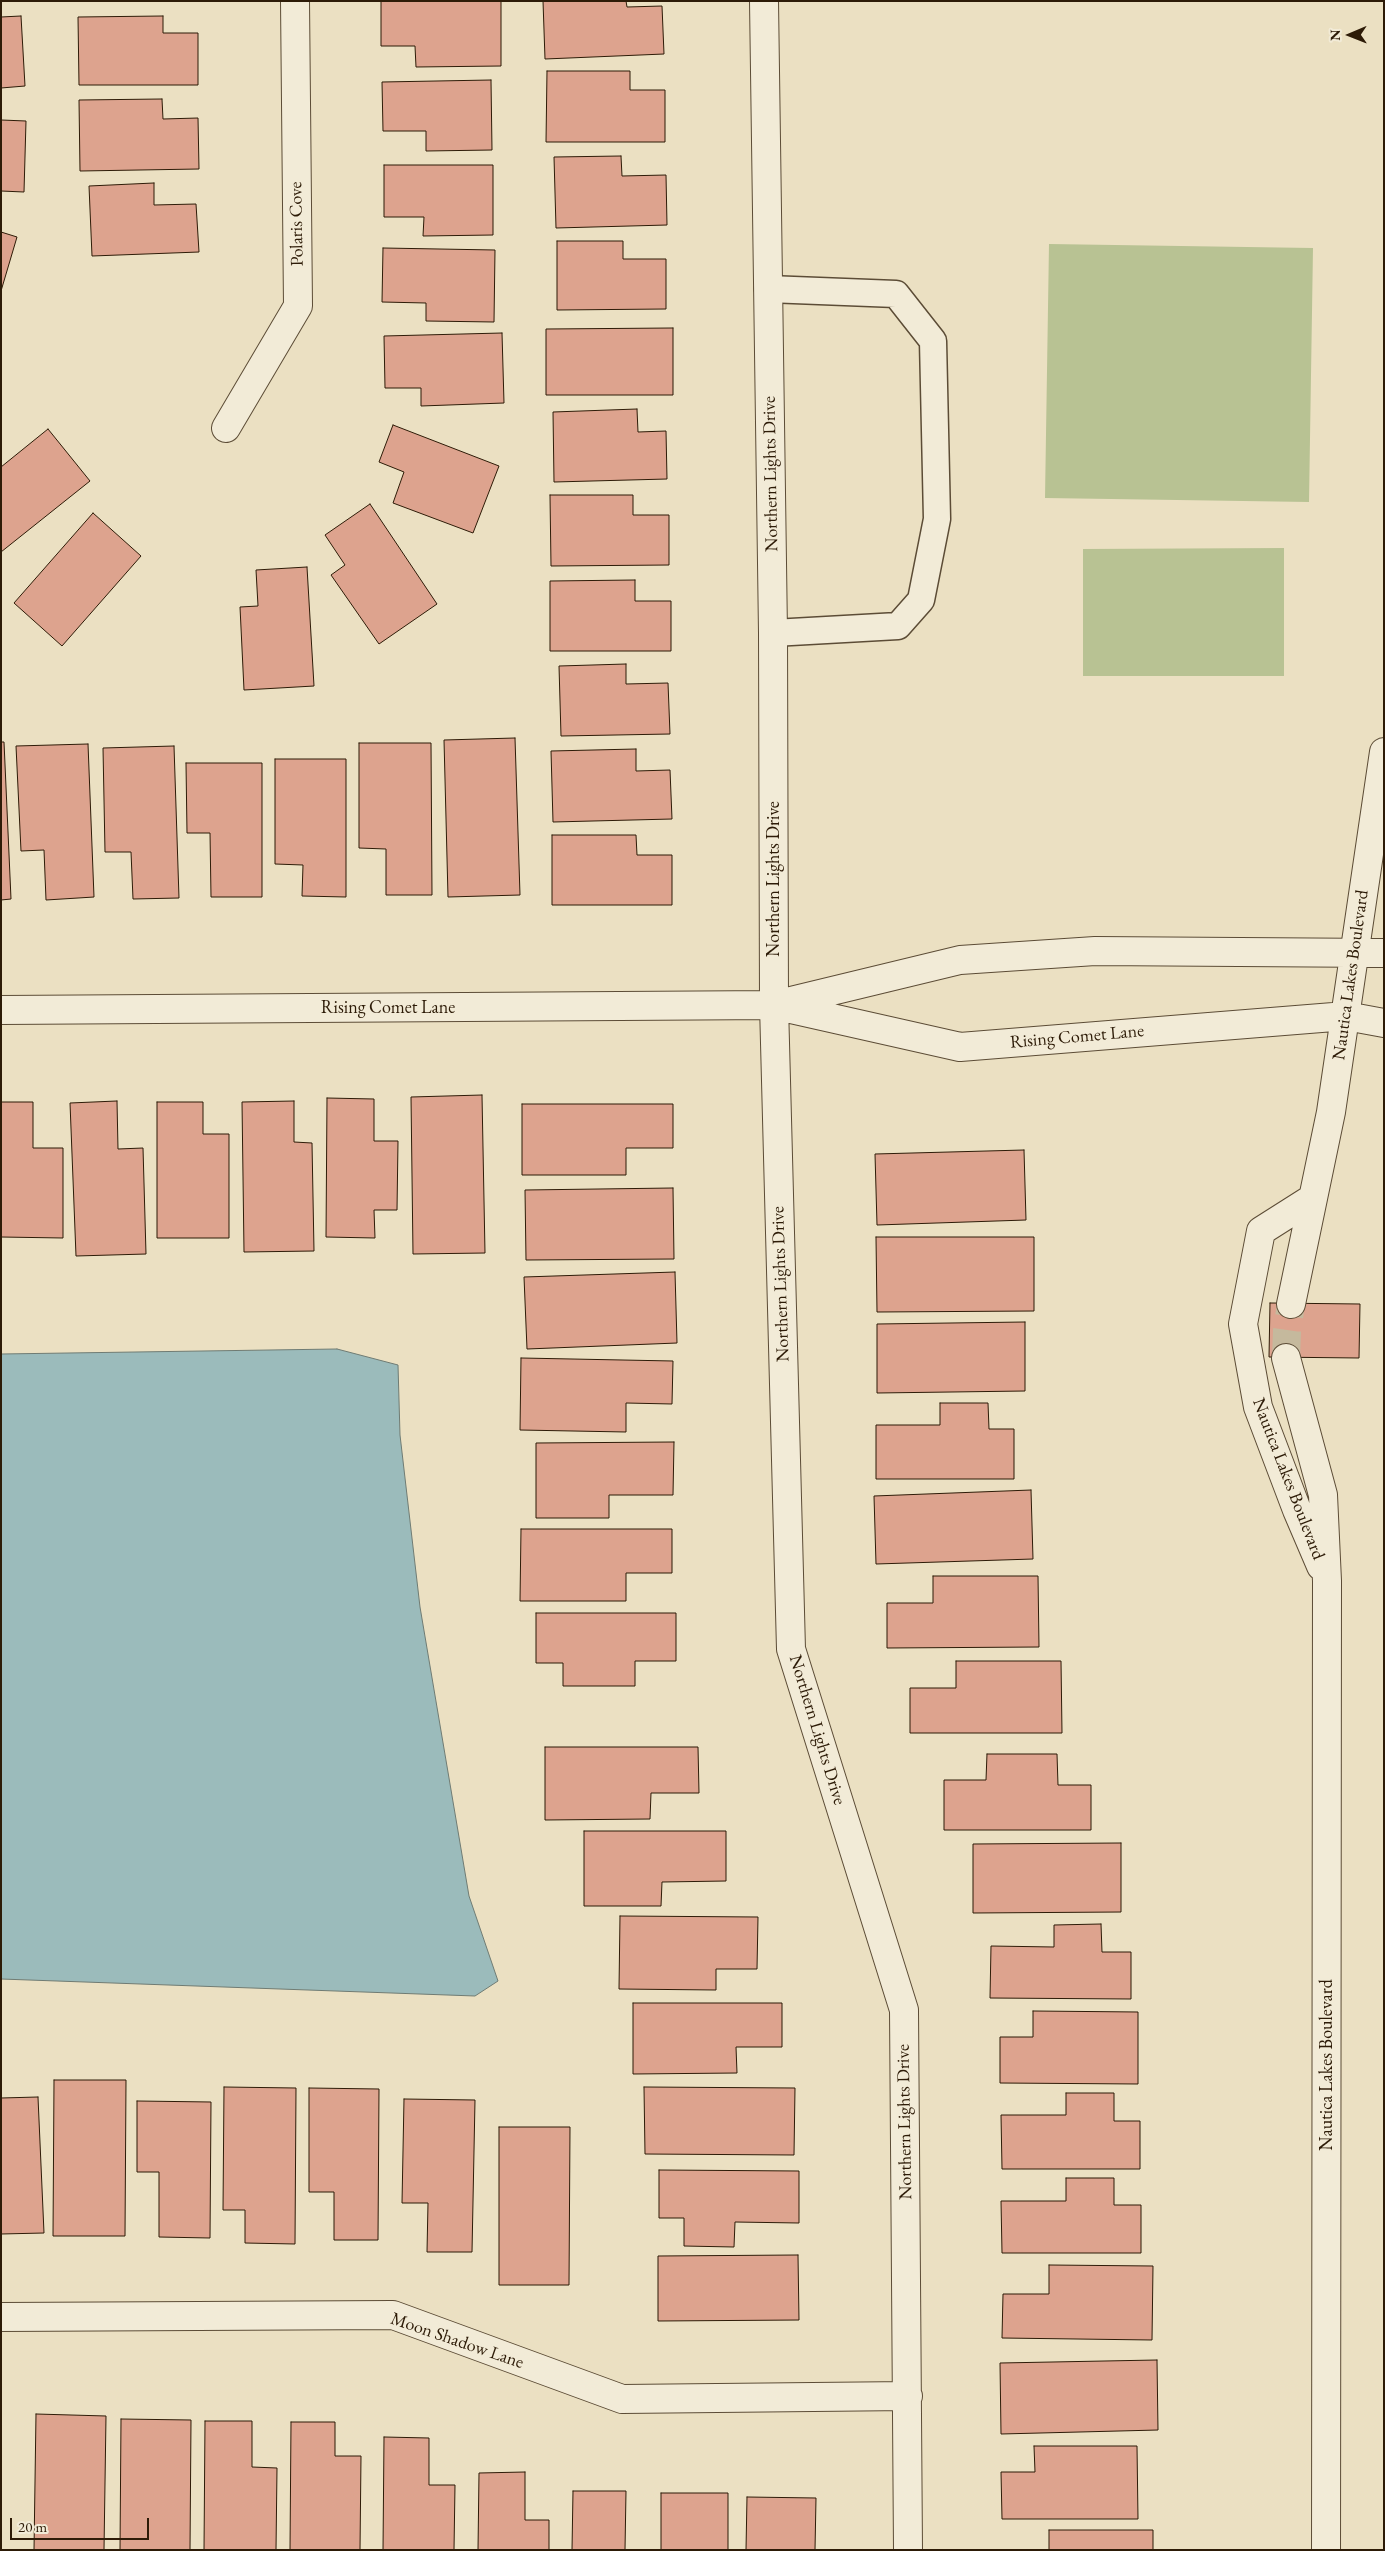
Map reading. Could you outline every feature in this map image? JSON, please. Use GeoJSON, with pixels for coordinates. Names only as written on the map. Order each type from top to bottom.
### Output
{"type":"FeatureCollection","features":[{"type":"Feature","properties":{"kind":"street","name":"Polaris Cove"},"geometry":{"type":"LineString","coordinates":[[226,428],[298,306],[294,1]]}},
{"type":"Feature","properties":{"kind":"street","name":"Northern Lights Drive"},"geometry":{"type":"LineString","coordinates":[[764,1],[773,633],[774,1005],[791,1649],[904,2010],[908,2550]]}},
{"type":"Feature","properties":{"kind":"street","name":"Nautica Lakes Boulevard"},"geometry":{"type":"LineString","coordinates":[[1291,1304],[1331,1112],[1384,752]]}},
{"type":"Feature","properties":{"kind":"street","name":"Rising Comet Lane"},"geometry":{"type":"LineString","coordinates":[[774,1005],[960,960],[1095,951],[1355,951],[1384,953]]}},
{"type":"Feature","properties":{"kind":"street","name":"Rising Comet Lane"},"geometry":{"type":"LineString","coordinates":[[1,1010],[774,1005],[960,1047],[1346,1016],[1384,1023]]}},
{"type":"Feature","properties":{"kind":"street","name":"Nautica Lakes Boulevard"},"geometry":{"type":"LineString","coordinates":[[1313,1198],[1261,1231],[1243,1324],[1258,1407],[1297,1510],[1327,1580]]}},
{"type":"Feature","properties":{"kind":"street","name":"Nautica Lakes Boulevard"},"geometry":{"type":"LineString","coordinates":[[1286,1358],[1323,1496],[1327,1580],[1326,2550]]}},
{"type":"Feature","properties":{"kind":"street","name":"Moon Shadow Lane"},"geometry":{"type":"LineString","coordinates":[[1,2317],[393,2316],[622,2399],[908,2396]]}},
{"type":"Feature","properties":{"kind":"lane"},"geometry":{"type":"LineString","coordinates":[[768,289],[896,294],[933,341],[937,519],[921,600],[898,626],[773,633]]}},
{"type":"Feature","properties":{"kind":"green space"},"geometry":{"type":"Polygon","coordinates":[[[1049,244],[1313,248],[1309,502],[1045,498],[1049,244]]]}},
{"type":"Feature","properties":{"kind":"green space"},"geometry":{"type":"Polygon","coordinates":[[[1284,548],[1284,676],[1083,676],[1083,549],[1284,548]]]}},
{"type":"Feature","properties":{"kind":"water"},"geometry":{"type":"Polygon","coordinates":[[[337,1349],[398,1365],[400,1435],[420,1607],[469,1896],[498,1981],[475,1996],[1,1979],[1,1354],[337,1349]]]}},
{"type":"Feature","properties":{"kind":"building"},"geometry":{"type":"Polygon","coordinates":[[[381,1],[501,1],[501,66],[416,67],[415,46],[381,46],[381,1]]]}},
{"type":"Feature","properties":{"kind":"building"},"geometry":{"type":"Polygon","coordinates":[[[543,1],[626,1],[627,7],[662,6],[664,54],[545,59],[543,1]]]}},
{"type":"Feature","properties":{"kind":"building"},"geometry":{"type":"Polygon","coordinates":[[[21,16],[25,86],[1,88],[1,17],[21,16]]]}},
{"type":"Feature","properties":{"kind":"building"},"geometry":{"type":"Polygon","coordinates":[[[163,16],[163,33],[198,33],[198,85],[79,85],[78,17],[163,16]]]}},
{"type":"Feature","properties":{"kind":"building"},"geometry":{"type":"Polygon","coordinates":[[[547,71],[630,71],[630,90],[665,90],[665,142],[546,142],[547,71]]]}},
{"type":"Feature","properties":{"kind":"building"},"geometry":{"type":"Polygon","coordinates":[[[491,80],[492,150],[426,151],[426,131],[383,131],[382,82],[491,80]]]}},
{"type":"Feature","properties":{"kind":"building"},"geometry":{"type":"Polygon","coordinates":[[[162,99],[163,119],[198,118],[199,169],[80,171],[79,100],[162,99]]]}},
{"type":"Feature","properties":{"kind":"building"},"geometry":{"type":"Polygon","coordinates":[[[1,120],[26,121],[24,192],[1,191],[1,120]]]}},
{"type":"Feature","properties":{"kind":"building"},"geometry":{"type":"Polygon","coordinates":[[[621,156],[622,176],[666,175],[667,225],[556,228],[554,157],[621,156]]]}},
{"type":"Feature","properties":{"kind":"building"},"geometry":{"type":"Polygon","coordinates":[[[384,165],[493,165],[493,235],[423,236],[424,217],[384,217],[384,165]]]}},
{"type":"Feature","properties":{"kind":"building"},"geometry":{"type":"Polygon","coordinates":[[[154,183],[154,205],[196,204],[199,252],[92,256],[89,186],[154,183]]]}},
{"type":"Feature","properties":{"kind":"building"},"geometry":{"type":"Polygon","coordinates":[[[1,232],[17,237],[1,291],[1,232]]]}},
{"type":"Feature","properties":{"kind":"building"},"geometry":{"type":"Polygon","coordinates":[[[557,241],[623,241],[623,259],[666,259],[666,309],[557,310],[557,241]]]}},
{"type":"Feature","properties":{"kind":"building"},"geometry":{"type":"Polygon","coordinates":[[[383,248],[495,250],[494,322],[426,321],[426,303],[382,302],[383,248]]]}},
{"type":"Feature","properties":{"kind":"building"},"geometry":{"type":"Polygon","coordinates":[[[673,328],[673,395],[546,395],[546,329],[673,328]]]}},
{"type":"Feature","properties":{"kind":"building"},"geometry":{"type":"Polygon","coordinates":[[[502,333],[504,403],[421,406],[421,388],[385,388],[384,336],[502,333]]]}},
{"type":"Feature","properties":{"kind":"building"},"geometry":{"type":"Polygon","coordinates":[[[637,409],[638,432],[666,431],[667,479],[554,482],[553,412],[637,409]]]}},
{"type":"Feature","properties":{"kind":"building"},"geometry":{"type":"Polygon","coordinates":[[[393,425],[499,466],[473,533],[393,503],[404,472],[379,462],[393,425]]]}},
{"type":"Feature","properties":{"kind":"building"},"geometry":{"type":"Polygon","coordinates":[[[48,429],[90,481],[1,552],[1,467],[48,429]]]}},
{"type":"Feature","properties":{"kind":"building"},"geometry":{"type":"Polygon","coordinates":[[[550,495],[633,495],[633,515],[669,515],[669,565],[551,566],[550,495]]]}},
{"type":"Feature","properties":{"kind":"building"},"geometry":{"type":"Polygon","coordinates":[[[370,504],[437,604],[379,644],[331,575],[345,565],[325,535],[370,504]]]}},
{"type":"Feature","properties":{"kind":"building"},"geometry":{"type":"Polygon","coordinates":[[[93,513],[141,556],[62,646],[14,603],[93,513]]]}},
{"type":"Feature","properties":{"kind":"building"},"geometry":{"type":"Polygon","coordinates":[[[307,567],[314,686],[244,690],[240,607],[258,606],[256,570],[307,567]]]}},
{"type":"Feature","properties":{"kind":"building"},"geometry":{"type":"Polygon","coordinates":[[[635,580],[635,601],[671,601],[671,651],[550,651],[550,581],[635,580]]]}},
{"type":"Feature","properties":{"kind":"building"},"geometry":{"type":"Polygon","coordinates":[[[626,664],[626,684],[668,683],[670,734],[561,736],[559,666],[626,664]]]}},
{"type":"Feature","properties":{"kind":"building"},"geometry":{"type":"Polygon","coordinates":[[[515,738],[520,895],[448,897],[444,740],[515,738]]]}},
{"type":"Feature","properties":{"kind":"building"},"geometry":{"type":"Polygon","coordinates":[[[1,742],[4,742],[11,899],[1,900],[1,742]]]}},
{"type":"Feature","properties":{"kind":"building"},"geometry":{"type":"Polygon","coordinates":[[[359,743],[431,743],[432,895],[386,895],[386,849],[359,848],[359,743]]]}},
{"type":"Feature","properties":{"kind":"building"},"geometry":{"type":"Polygon","coordinates":[[[88,744],[94,897],[46,900],[44,850],[21,851],[16,746],[88,744]]]}},
{"type":"Feature","properties":{"kind":"building"},"geometry":{"type":"Polygon","coordinates":[[[174,746],[179,898],[133,899],[131,852],[105,852],[103,748],[174,746]]]}},
{"type":"Feature","properties":{"kind":"building"},"geometry":{"type":"Polygon","coordinates":[[[636,749],[636,771],[670,770],[672,819],[553,822],[551,751],[636,749]]]}},
{"type":"Feature","properties":{"kind":"building"},"geometry":{"type":"Polygon","coordinates":[[[275,759],[346,759],[346,897],[302,896],[303,865],[275,864],[275,759]]]}},
{"type":"Feature","properties":{"kind":"building"},"geometry":{"type":"Polygon","coordinates":[[[186,763],[262,763],[262,897],[211,897],[210,833],[187,833],[186,763]]]}},
{"type":"Feature","properties":{"kind":"building"},"geometry":{"type":"Polygon","coordinates":[[[552,835],[636,835],[637,855],[672,855],[672,905],[552,905],[552,835]]]}},
{"type":"Feature","properties":{"kind":"building"},"geometry":{"type":"Polygon","coordinates":[[[482,1095],[485,1253],[413,1254],[411,1097],[482,1095]]]}},
{"type":"Feature","properties":{"kind":"building"},"geometry":{"type":"Polygon","coordinates":[[[327,1098],[374,1099],[374,1141],[398,1141],[397,1210],[374,1210],[375,1238],[326,1237],[327,1098]]]}},
{"type":"Feature","properties":{"kind":"building"},"geometry":{"type":"Polygon","coordinates":[[[117,1101],[118,1149],[143,1148],[146,1254],[76,1256],[70,1103],[117,1101]]]}},
{"type":"Feature","properties":{"kind":"building"},"geometry":{"type":"Polygon","coordinates":[[[294,1101],[294,1142],[312,1143],[314,1251],[244,1252],[242,1102],[294,1101]]]}},
{"type":"Feature","properties":{"kind":"building"},"geometry":{"type":"Polygon","coordinates":[[[1,1102],[33,1102],[33,1148],[63,1148],[63,1238],[1,1237],[1,1102]]]}},
{"type":"Feature","properties":{"kind":"building"},"geometry":{"type":"Polygon","coordinates":[[[157,1102],[203,1102],[203,1134],[229,1134],[229,1238],[157,1238],[157,1102]]]}},
{"type":"Feature","properties":{"kind":"building"},"geometry":{"type":"Polygon","coordinates":[[[522,1104],[673,1104],[673,1148],[626,1148],[626,1175],[522,1175],[522,1104]]]}},
{"type":"Feature","properties":{"kind":"building"},"geometry":{"type":"Polygon","coordinates":[[[1024,1150],[1026,1220],[877,1225],[875,1154],[1024,1150]]]}},
{"type":"Feature","properties":{"kind":"building"},"geometry":{"type":"Polygon","coordinates":[[[673,1188],[674,1259],[526,1260],[525,1190],[673,1188]]]}},
{"type":"Feature","properties":{"kind":"building"},"geometry":{"type":"Polygon","coordinates":[[[876,1237],[1034,1237],[1034,1311],[877,1312],[876,1237]]]}},
{"type":"Feature","properties":{"kind":"building"},"geometry":{"type":"Polygon","coordinates":[[[675,1272],[677,1343],[527,1349],[524,1277],[675,1272]]]}},
{"type":"Feature","properties":{"kind":"building"},"geometry":{"type":"Polygon","coordinates":[[[1270,1303],[1360,1304],[1359,1358],[1269,1357],[1270,1303]]]}},
{"type":"Feature","properties":{"kind":"building"},"geometry":{"type":"Polygon","coordinates":[[[1025,1322],[1025,1391],[877,1393],[877,1324],[1025,1322]]]}},
{"type":"Feature","properties":{"kind":"building"},"geometry":{"type":"Polygon","coordinates":[[[521,1358],[673,1361],[672,1404],[626,1403],[626,1432],[520,1430],[521,1358]]]}},
{"type":"Feature","properties":{"kind":"building"},"geometry":{"type":"Polygon","coordinates":[[[940,1403],[988,1403],[989,1429],[1014,1429],[1014,1479],[876,1479],[876,1425],[940,1425],[940,1403]]]}},
{"type":"Feature","properties":{"kind":"building"},"geometry":{"type":"Polygon","coordinates":[[[674,1442],[673,1495],[609,1495],[609,1518],[536,1518],[536,1443],[674,1442]]]}},
{"type":"Feature","properties":{"kind":"building"},"geometry":{"type":"Polygon","coordinates":[[[1031,1490],[1033,1559],[876,1564],[874,1496],[1031,1490]]]}},
{"type":"Feature","properties":{"kind":"building"},"geometry":{"type":"Polygon","coordinates":[[[521,1529],[672,1529],[672,1573],[626,1573],[626,1601],[520,1601],[521,1529]]]}},
{"type":"Feature","properties":{"kind":"building"},"geometry":{"type":"Polygon","coordinates":[[[933,1576],[1038,1576],[1039,1647],[887,1648],[887,1603],[933,1603],[933,1576]]]}},
{"type":"Feature","properties":{"kind":"building"},"geometry":{"type":"Polygon","coordinates":[[[536,1613],[676,1613],[676,1661],[635,1661],[635,1686],[563,1686],[563,1663],[536,1663],[536,1613]]]}},
{"type":"Feature","properties":{"kind":"building"},"geometry":{"type":"Polygon","coordinates":[[[956,1661],[1061,1661],[1062,1733],[910,1733],[910,1688],[956,1688],[956,1661]]]}},
{"type":"Feature","properties":{"kind":"building"},"geometry":{"type":"Polygon","coordinates":[[[545,1747],[698,1747],[699,1793],[651,1793],[650,1819],[545,1820],[545,1747]]]}},
{"type":"Feature","properties":{"kind":"building"},"geometry":{"type":"Polygon","coordinates":[[[987,1754],[1057,1754],[1058,1785],[1091,1785],[1091,1830],[944,1830],[944,1780],[986,1780],[987,1754]]]}},
{"type":"Feature","properties":{"kind":"building"},"geometry":{"type":"Polygon","coordinates":[[[584,1831],[726,1831],[726,1881],[662,1882],[661,1906],[584,1906],[584,1831]]]}},
{"type":"Feature","properties":{"kind":"building"},"geometry":{"type":"Polygon","coordinates":[[[1121,1843],[1121,1912],[973,1913],[973,1844],[1121,1843]]]}},
{"type":"Feature","properties":{"kind":"building"},"geometry":{"type":"Polygon","coordinates":[[[620,1916],[758,1917],[757,1969],[716,1969],[716,1990],[619,1989],[620,1916]]]}},
{"type":"Feature","properties":{"kind":"building"},"geometry":{"type":"Polygon","coordinates":[[[1101,1924],[1102,1952],[1131,1952],[1131,1999],[990,1998],[991,1946],[1054,1947],[1054,1925],[1101,1924]]]}},
{"type":"Feature","properties":{"kind":"building"},"geometry":{"type":"Polygon","coordinates":[[[633,2003],[782,2003],[782,2047],[736,2047],[737,2073],[633,2074],[633,2003]]]}},
{"type":"Feature","properties":{"kind":"building"},"geometry":{"type":"Polygon","coordinates":[[[1033,2011],[1138,2012],[1138,2084],[1000,2083],[1000,2037],[1033,2037],[1033,2011]]]}},
{"type":"Feature","properties":{"kind":"building"},"geometry":{"type":"Polygon","coordinates":[[[54,2080],[126,2080],[125,2236],[53,2236],[54,2080]]]}},
{"type":"Feature","properties":{"kind":"building"},"geometry":{"type":"Polygon","coordinates":[[[224,2087],[296,2088],[295,2244],[245,2243],[245,2210],[223,2210],[224,2087]]]}},
{"type":"Feature","properties":{"kind":"building"},"geometry":{"type":"Polygon","coordinates":[[[644,2087],[795,2088],[794,2155],[645,2154],[644,2087]]]}},
{"type":"Feature","properties":{"kind":"building"},"geometry":{"type":"Polygon","coordinates":[[[309,2088],[379,2089],[378,2240],[334,2240],[334,2192],[309,2192],[309,2088]]]}},
{"type":"Feature","properties":{"kind":"building"},"geometry":{"type":"Polygon","coordinates":[[[1066,2093],[1114,2093],[1114,2121],[1140,2121],[1140,2169],[1002,2169],[1001,2115],[1066,2115],[1066,2093]]]}},
{"type":"Feature","properties":{"kind":"building"},"geometry":{"type":"Polygon","coordinates":[[[38,2097],[44,2233],[1,2234],[1,2098],[38,2097]]]}},
{"type":"Feature","properties":{"kind":"building"},"geometry":{"type":"Polygon","coordinates":[[[404,2099],[475,2100],[472,2252],[427,2252],[428,2203],[402,2203],[404,2099]]]}},
{"type":"Feature","properties":{"kind":"building"},"geometry":{"type":"Polygon","coordinates":[[[137,2101],[211,2102],[210,2238],[159,2237],[159,2172],[137,2172],[137,2101]]]}},
{"type":"Feature","properties":{"kind":"building"},"geometry":{"type":"Polygon","coordinates":[[[499,2127],[570,2127],[569,2285],[499,2285],[499,2127]]]}},
{"type":"Feature","properties":{"kind":"building"},"geometry":{"type":"Polygon","coordinates":[[[659,2170],[799,2171],[799,2223],[735,2222],[734,2247],[684,2246],[684,2218],[659,2218],[659,2170]]]}},
{"type":"Feature","properties":{"kind":"building"},"geometry":{"type":"Polygon","coordinates":[[[1066,2178],[1114,2178],[1114,2205],[1141,2205],[1141,2253],[1002,2253],[1001,2201],[1066,2201],[1066,2178]]]}},
{"type":"Feature","properties":{"kind":"building"},"geometry":{"type":"Polygon","coordinates":[[[798,2255],[799,2320],[658,2321],[658,2256],[798,2255]]]}},
{"type":"Feature","properties":{"kind":"building"},"geometry":{"type":"Polygon","coordinates":[[[1049,2265],[1153,2266],[1152,2340],[1002,2338],[1003,2294],[1049,2294],[1049,2265]]]}},
{"type":"Feature","properties":{"kind":"building"},"geometry":{"type":"Polygon","coordinates":[[[1157,2360],[1158,2430],[1001,2434],[1000,2363],[1157,2360]]]}},
{"type":"Feature","properties":{"kind":"building"},"geometry":{"type":"Polygon","coordinates":[[[36,2414],[106,2416],[104,2550],[34,2550],[36,2414]]]}},
{"type":"Feature","properties":{"kind":"building"},"geometry":{"type":"Polygon","coordinates":[[[121,2419],[191,2420],[190,2550],[120,2550],[121,2419]]]}},
{"type":"Feature","properties":{"kind":"building"},"geometry":{"type":"Polygon","coordinates":[[[205,2421],[252,2421],[252,2467],[277,2468],[276,2550],[204,2550],[205,2421]]]}},
{"type":"Feature","properties":{"kind":"building"},"geometry":{"type":"Polygon","coordinates":[[[291,2422],[335,2422],[335,2456],[361,2456],[360,2550],[290,2550],[291,2422]]]}},
{"type":"Feature","properties":{"kind":"building"},"geometry":{"type":"Polygon","coordinates":[[[384,2437],[429,2438],[429,2485],[455,2485],[454,2550],[383,2550],[384,2437]]]}},
{"type":"Feature","properties":{"kind":"building"},"geometry":{"type":"Polygon","coordinates":[[[1034,2446],[1137,2446],[1138,2519],[1002,2519],[1001,2472],[1035,2472],[1034,2446]]]}},
{"type":"Feature","properties":{"kind":"building"},"geometry":{"type":"Polygon","coordinates":[[[525,2472],[525,2520],[549,2520],[549,2550],[478,2550],[479,2473],[525,2472]]]}},
{"type":"Feature","properties":{"kind":"building"},"geometry":{"type":"Polygon","coordinates":[[[573,2491],[626,2491],[625,2550],[572,2550],[573,2491]]]}},
{"type":"Feature","properties":{"kind":"building"},"geometry":{"type":"Polygon","coordinates":[[[661,2493],[728,2493],[728,2550],[661,2550],[661,2493]]]}},
{"type":"Feature","properties":{"kind":"building"},"geometry":{"type":"Polygon","coordinates":[[[747,2497],[816,2498],[815,2550],[746,2550],[747,2497]]]}},
{"type":"Feature","properties":{"kind":"building"},"geometry":{"type":"Polygon","coordinates":[[[1049,2530],[1153,2530],[1153,2550],[1049,2550],[1049,2530]]]}},
{"type":"Feature","properties":{"kind":"tunnel"},"geometry":{"type":"LineString","coordinates":[[1286,1358],[1291,1304]]}}]}
